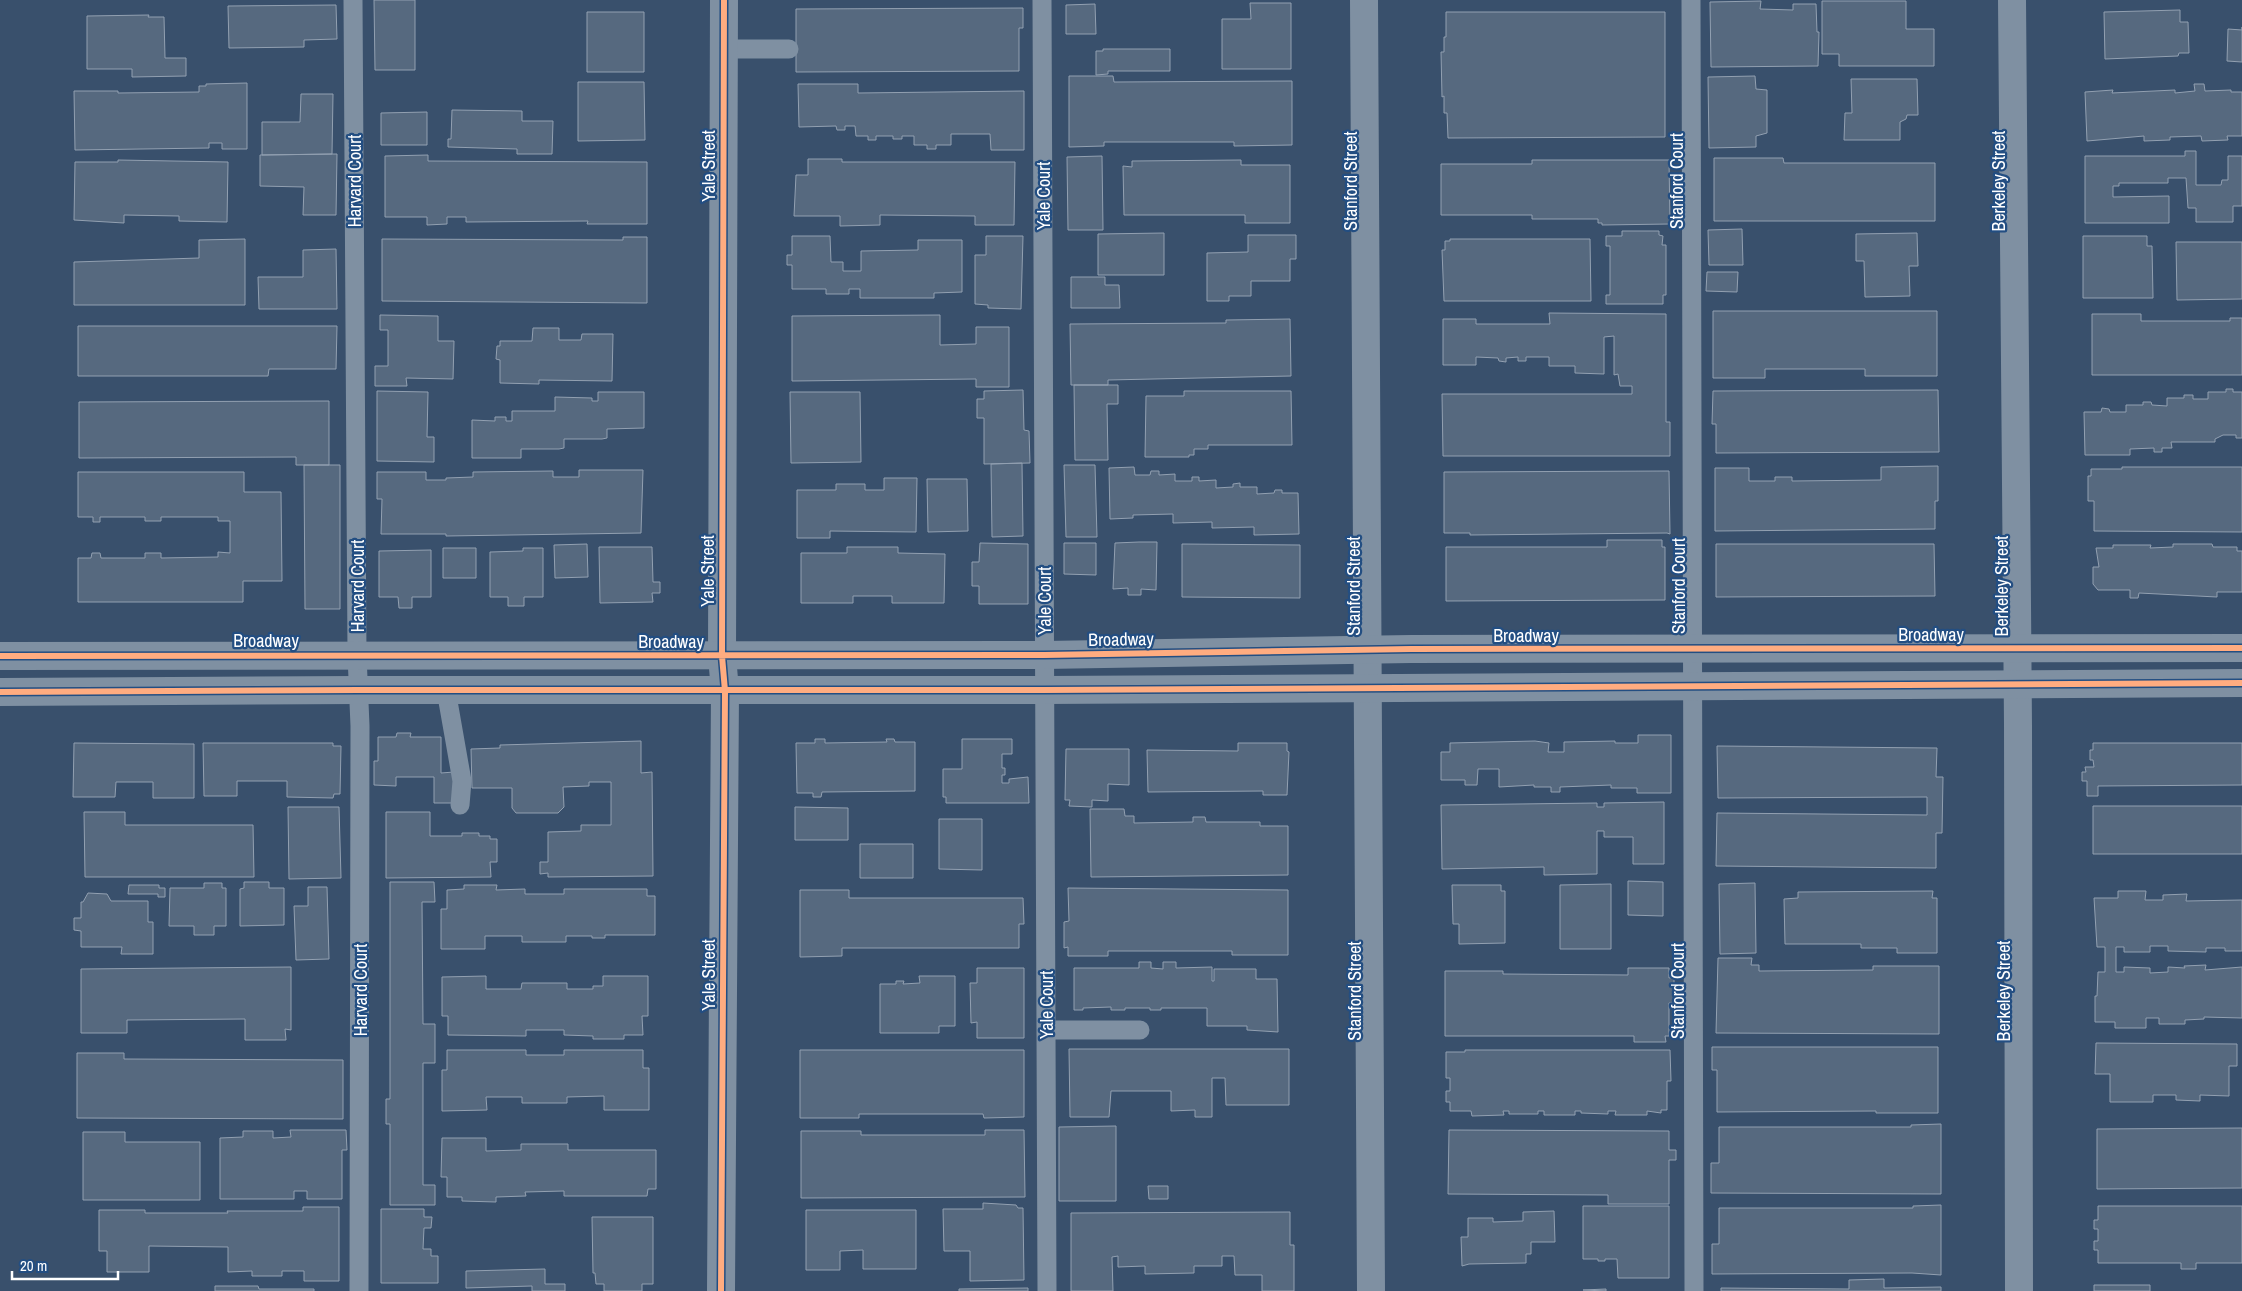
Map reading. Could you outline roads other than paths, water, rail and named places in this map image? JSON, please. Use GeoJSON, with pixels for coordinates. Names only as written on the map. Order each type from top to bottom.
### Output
{"type":"FeatureCollection","features":[{"type":"Feature","properties":{"kind":"street","name":"Yale Street"},"geometry":{"type":"LineString","coordinates":[[721,1291],[725,691],[722,656],[724,0]]}},
{"type":"Feature","properties":{"kind":"street","name":"Stanford Street"},"geometry":{"type":"LineString","coordinates":[[1364,0],[1371,1291]]}},
{"type":"Feature","properties":{"kind":"street","name":"Berkeley Street"},"geometry":{"type":"LineString","coordinates":[[2012,0],[2019,1291]]}},
{"type":"Feature","properties":{"kind":"street","name":"Broadway"},"geometry":{"type":"LineString","coordinates":[[0,656],[1044,655],[1368,650],[2242,648]]}},
{"type":"Feature","properties":{"kind":"street"},"geometry":{"type":"LineString","coordinates":[[0,692],[1044,690],[2242,684]]}},
{"type":"Feature","properties":{"kind":"lane","name":"Harvard Court"},"geometry":{"type":"LineString","coordinates":[[353,0],[357,655],[359,690],[360,1291]]}},
{"type":"Feature","properties":{"kind":"lane","name":"Yale Court"},"geometry":{"type":"LineString","coordinates":[[1042,0],[1047,1291]]}},
{"type":"Feature","properties":{"kind":"lane","name":"Stanford Court"},"geometry":{"type":"LineString","coordinates":[[1691,0],[1693,650],[1691,686],[1694,1291]]}},
{"type":"Feature","properties":{"kind":"lane"},"geometry":{"type":"LineString","coordinates":[[724,49],[789,49]]}},
{"type":"Feature","properties":{"kind":"lane"},"geometry":{"type":"LineString","coordinates":[[446,690],[462,781],[460,805]]}},
{"type":"Feature","properties":{"kind":"lane"},"geometry":{"type":"LineString","coordinates":[[1046,1030],[1140,1030]]}}]}
